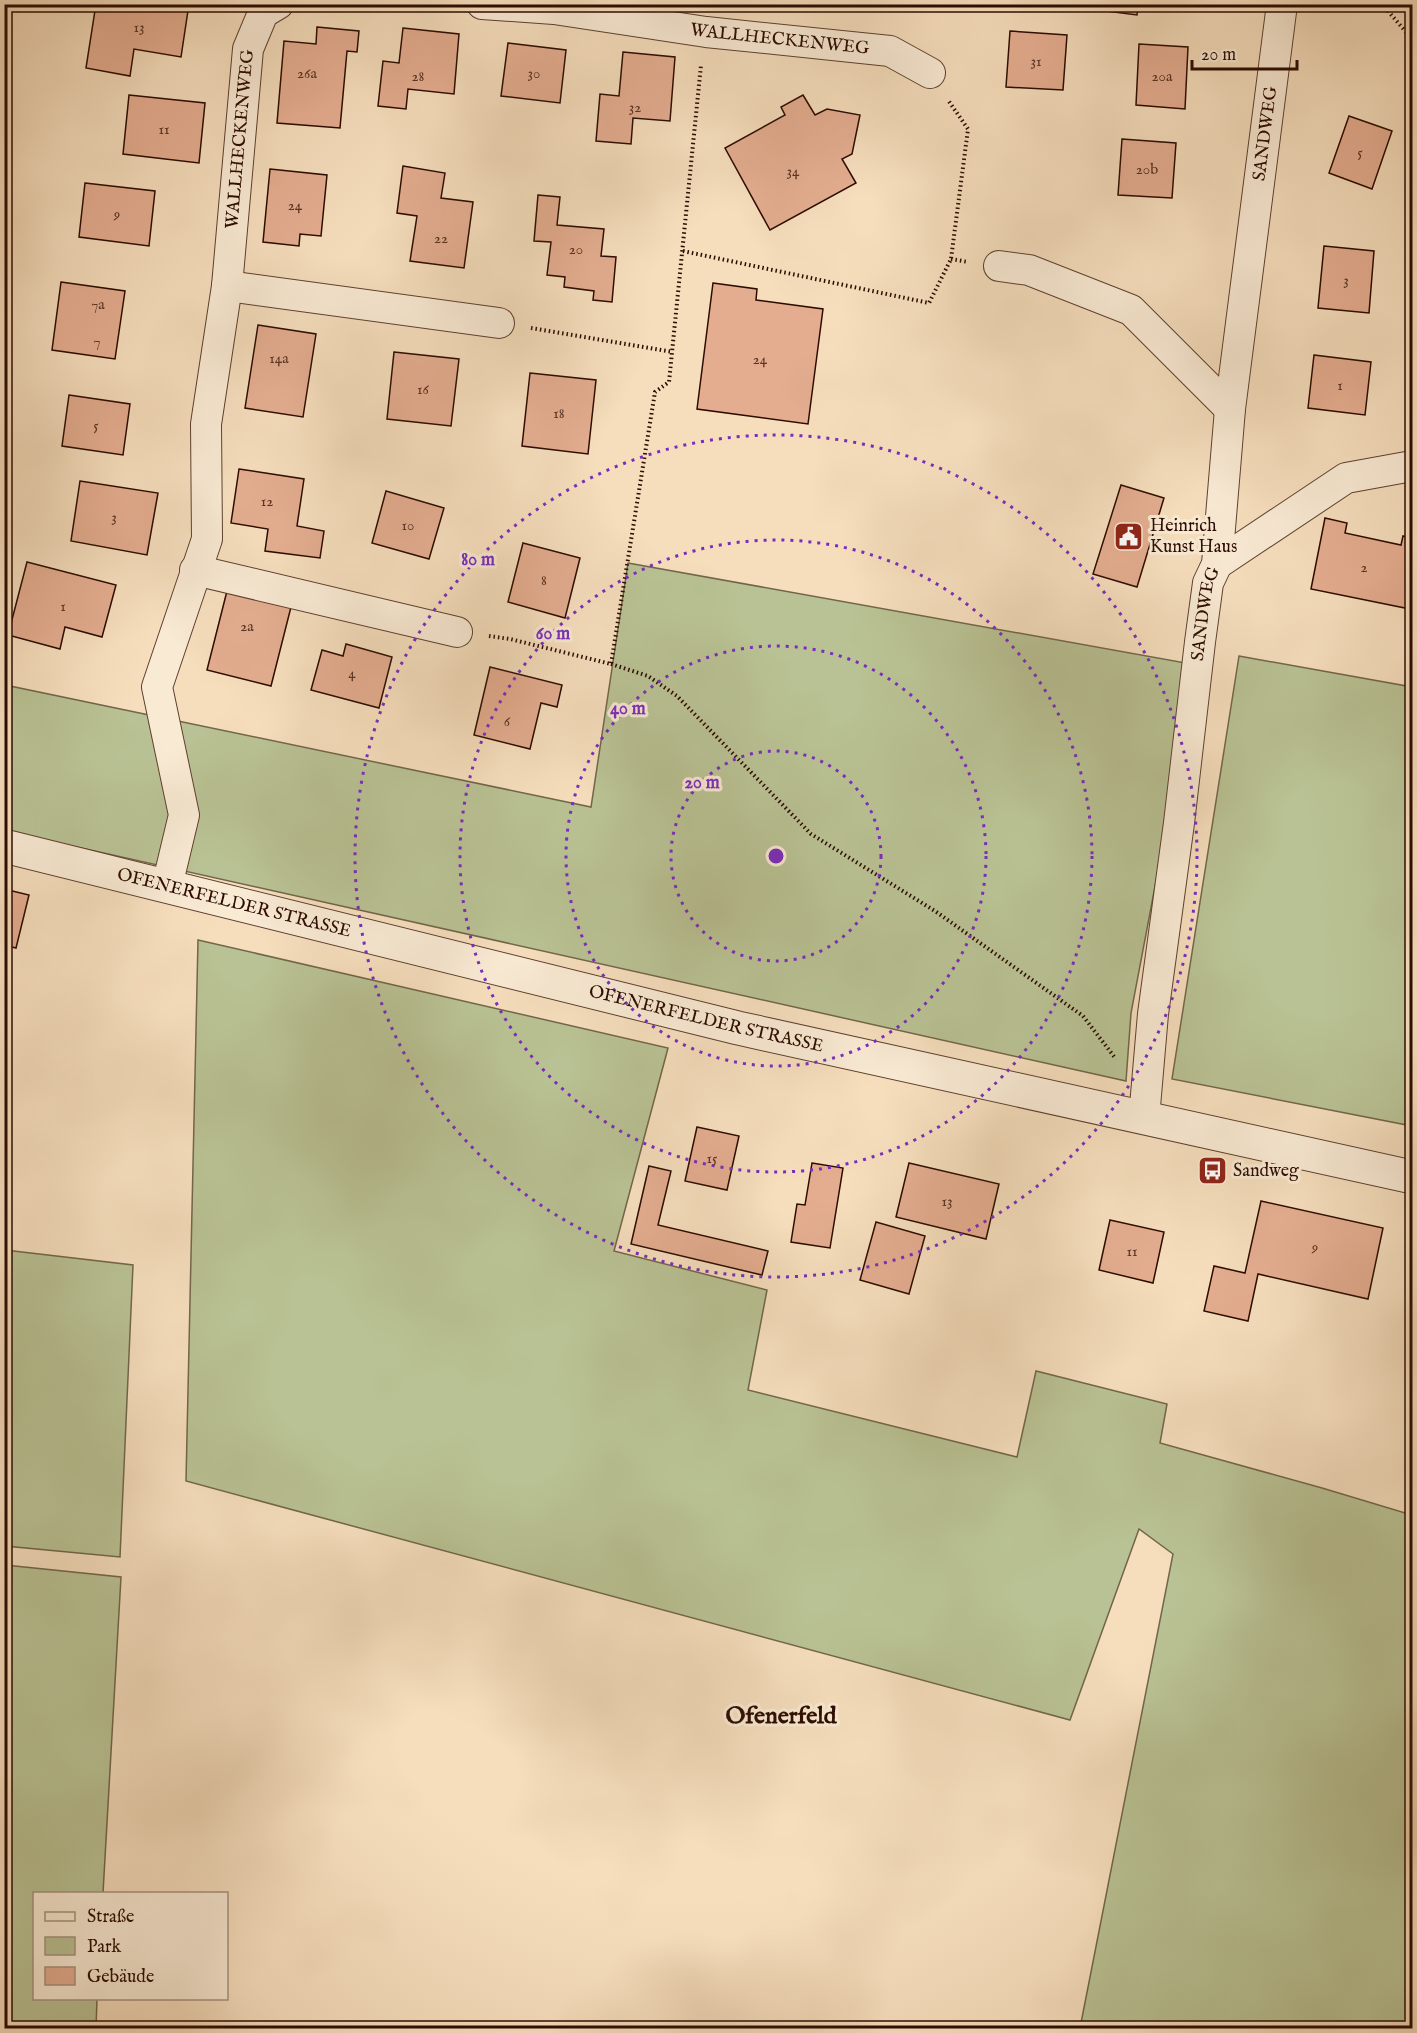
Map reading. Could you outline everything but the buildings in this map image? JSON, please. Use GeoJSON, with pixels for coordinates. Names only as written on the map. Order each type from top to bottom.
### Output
{"type":"FeatureCollection","features":[{"type":"Feature","properties":{"kind":"street","name":"WALLHECKENWEG"},"geometry":{"type":"LineString","coordinates":[[167,886],[184,815],[157,687],[207,539],[206,424],[227,286],[248,49],[263,13],[278,4]]}},
{"type":"Feature","properties":{"kind":"street","name":"WALLHECKENWEG"},"geometry":{"type":"LineString","coordinates":[[482,4],[554,9],[706,32],[890,51],[930,73]]}},
{"type":"Feature","properties":{"kind":"street","name":"SANDWEG"},"geometry":{"type":"LineString","coordinates":[[1146,1108],[1153,1014],[1208,583],[1217,564],[1230,409],[1282,4]]}},
{"type":"Feature","properties":{"kind":"street"},"geometry":{"type":"LineString","coordinates":[[999,266],[1029,270],[1131,309],[1230,409]]}},
{"type":"Feature","properties":{"kind":"street"},"geometry":{"type":"LineString","coordinates":[[227,286],[499,324]]}},
{"type":"Feature","properties":{"kind":"street"},"geometry":{"type":"LineString","coordinates":[[1217,564],[1346,478],[1413,466]]}},
{"type":"Feature","properties":{"kind":"street"},"geometry":{"type":"LineString","coordinates":[[195,570],[457,632]]}},
{"type":"Feature","properties":{"kind":"street","name":"OFENERFELDER STRASSE"},"geometry":{"type":"LineString","coordinates":[[4,846],[738,1028],[1146,1108],[1211,1131],[1413,1177]]}},
{"type":"Feature","properties":{"kind":"path"},"geometry":{"type":"LineString","coordinates":[[1382,4],[1413,39]]}},
{"type":"Feature","properties":{"kind":"path"},"geometry":{"type":"LineString","coordinates":[[611,664],[655,392],[669,382],[700,66],[706,32]]}},
{"type":"Feature","properties":{"kind":"path"},"geometry":{"type":"LineString","coordinates":[[683,252],[929,303],[951,259],[968,129],[930,73]]}},
{"type":"Feature","properties":{"kind":"path"},"geometry":{"type":"LineString","coordinates":[[499,324],[673,352]]}},
{"type":"Feature","properties":{"kind":"path"},"geometry":{"type":"LineString","coordinates":[[457,632],[510,639],[611,664],[648,676],[677,696],[811,834],[935,911],[1083,1016],[1146,1108]]}},
{"type":"Feature","properties":{"kind":"green space"},"geometry":{"type":"Polygon","coordinates":[[[628,563],[1197,665],[1131,1013],[1126,1081],[5,831],[5,685],[591,807],[628,563]]]}},
{"type":"Feature","properties":{"kind":"green space"},"geometry":{"type":"Polygon","coordinates":[[[1239,656],[1412,687],[1412,1126],[1172,1079],[1239,656]]]}},
{"type":"Feature","properties":{"kind":"green space"},"geometry":{"type":"Polygon","coordinates":[[[198,940],[668,1048],[614,1251],[767,1290],[748,1390],[1017,1457],[1036,1371],[1167,1404],[1160,1443],[1412,1515],[1412,2028],[1080,2028],[1173,1554],[1139,1529],[1070,1720],[186,1481],[198,940]]]}},
{"type":"Feature","properties":{"kind":"green space"},"geometry":{"type":"Polygon","coordinates":[[[5,1250],[133,1265],[120,1557],[5,1546],[5,1250]]]}},
{"type":"Feature","properties":{"kind":"green space"},"geometry":{"type":"Polygon","coordinates":[[[5,1565],[121,1577],[103,1892],[33,1892],[33,2000],[97,2000],[96,2028],[5,2028],[5,1565]]]}},
{"type":"Feature","properties":{"kind":"place","name":"Heinrich Kunst Haus"},"geometry":{"type":"Point","coordinates":[1129,536]}},
{"type":"Feature","properties":{"kind":"place","name":"Sandweg"},"geometry":{"type":"Point","coordinates":[1212,1171]}},
{"type":"Feature","properties":{"kind":"district","name":"Ofenerfeld"},"geometry":{"type":"Point","coordinates":[781,1716]}}]}
